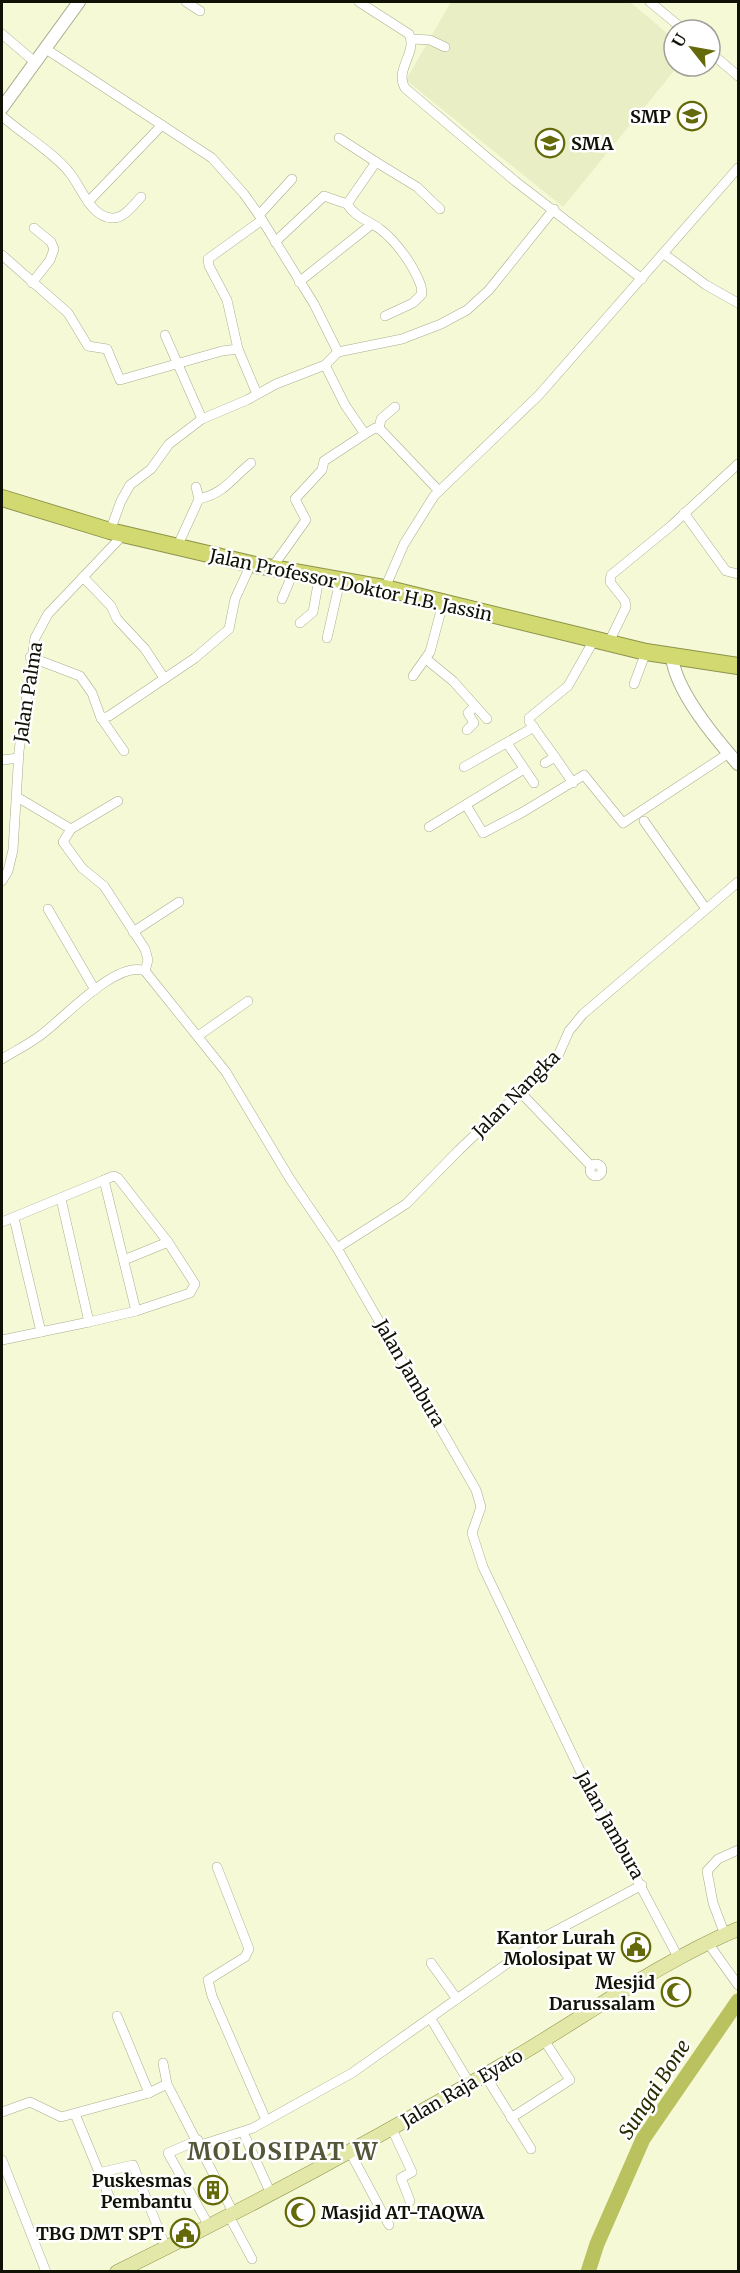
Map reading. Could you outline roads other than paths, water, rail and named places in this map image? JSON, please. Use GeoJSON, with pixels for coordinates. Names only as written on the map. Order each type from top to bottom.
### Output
{"type":"FeatureCollection","features":[{"type":"Feature","properties":{"kind":"highway","name":"Jalan Professor Doktor H.B. Jassin"},"geometry":{"type":"LineString","coordinates":[[2,498],[117,532],[251,564],[385,588],[646,652],[738,666]]}},
{"type":"Feature","properties":{"kind":"main road","name":"Jalan Raja Eyato"},"geometry":{"type":"LineString","coordinates":[[117,2271],[231,2215],[392,2129],[679,1959],[738,1929]]}},
{"type":"Feature","properties":{"kind":"street"},"geometry":{"type":"LineString","coordinates":[[2,108],[79,2]]}},
{"type":"Feature","properties":{"kind":"street"},"geometry":{"type":"LineString","coordinates":[[186,2],[200,11]]}},
{"type":"Feature","properties":{"kind":"street"},"geometry":{"type":"LineString","coordinates":[[360,2],[403,29],[412,39],[430,40],[445,47]]}},
{"type":"Feature","properties":{"kind":"street"},"geometry":{"type":"LineString","coordinates":[[650,2],[669,18]]}},
{"type":"Feature","properties":{"kind":"street"},"geometry":{"type":"LineString","coordinates":[[2,34],[36,63]]}},
{"type":"Feature","properties":{"kind":"street"},"geometry":{"type":"LineString","coordinates":[[412,39],[402,72],[402,85],[484,155],[642,279]]}},
{"type":"Feature","properties":{"kind":"street"},"geometry":{"type":"LineString","coordinates":[[46,50],[212,158],[244,194],[260,218],[319,312],[338,352]]}},
{"type":"Feature","properties":{"kind":"street"},"geometry":{"type":"LineString","coordinates":[[722,62],[738,76]]}},
{"type":"Feature","properties":{"kind":"street"},"geometry":{"type":"LineString","coordinates":[[2,116],[63,166],[88,202],[106,217],[115,218],[123,214],[141,196]]}},
{"type":"Feature","properties":{"kind":"street"},"geometry":{"type":"LineString","coordinates":[[88,202],[162,125]]}},
{"type":"Feature","properties":{"kind":"street"},"geometry":{"type":"LineString","coordinates":[[339,138],[417,187],[440,209]]}},
{"type":"Feature","properties":{"kind":"street"},"geometry":{"type":"LineString","coordinates":[[347,204],[375,162]]}},
{"type":"Feature","properties":{"kind":"street"},"geometry":{"type":"LineString","coordinates":[[385,588],[404,544],[439,491],[539,395],[738,168]]}},
{"type":"Feature","properties":{"kind":"street"},"geometry":{"type":"LineString","coordinates":[[257,394],[238,349],[227,300],[209,266],[208,259],[260,218],[292,179]]}},
{"type":"Feature","properties":{"kind":"street"},"geometry":{"type":"LineString","coordinates":[[275,242],[324,196],[347,204],[355,215],[372,224],[390,238],[419,280],[422,290],[420,297],[413,303],[385,316]]}},
{"type":"Feature","properties":{"kind":"street"},"geometry":{"type":"LineString","coordinates":[[117,532],[121,501],[130,485],[152,469],[169,444],[202,419],[325,365],[338,352],[402,339],[441,324],[467,310],[489,290],[554,209]]}},
{"type":"Feature","properties":{"kind":"street"},"geometry":{"type":"LineString","coordinates":[[299,282],[372,224]]}},
{"type":"Feature","properties":{"kind":"street"},"geometry":{"type":"LineString","coordinates":[[32,283],[50,260],[54,249],[51,242],[34,228]]}},
{"type":"Feature","properties":{"kind":"street"},"geometry":{"type":"LineString","coordinates":[[664,254],[706,285],[738,303]]}},
{"type":"Feature","properties":{"kind":"street"},"geometry":{"type":"LineString","coordinates":[[2,255],[68,313],[88,346],[107,349],[120,380],[222,351],[238,349]]}},
{"type":"Feature","properties":{"kind":"street"},"geometry":{"type":"LineString","coordinates":[[165,335],[176,365],[202,419]]}},
{"type":"Feature","properties":{"kind":"street"},"geometry":{"type":"LineString","coordinates":[[325,365],[345,405],[365,434]]}},
{"type":"Feature","properties":{"kind":"street"},"geometry":{"type":"LineString","coordinates":[[379,429],[381,419],[395,407]]}},
{"type":"Feature","properties":{"kind":"street"},"geometry":{"type":"LineString","coordinates":[[379,429],[439,491]]}},
{"type":"Feature","properties":{"kind":"street"},"geometry":{"type":"LineString","coordinates":[[271,568],[306,520],[295,498],[322,470],[324,461],[365,434],[379,429]]}},
{"type":"Feature","properties":{"kind":"street"},"geometry":{"type":"LineString","coordinates":[[199,499],[222,491],[232,478],[251,462]]}},
{"type":"Feature","properties":{"kind":"street"},"geometry":{"type":"LineString","coordinates":[[573,783],[530,718],[568,686],[626,607],[625,601],[610,582],[611,575],[738,464]]}},
{"type":"Feature","properties":{"kind":"street"},"geometry":{"type":"LineString","coordinates":[[177,547],[199,499],[196,487]]}},
{"type":"Feature","properties":{"kind":"street"},"geometry":{"type":"LineString","coordinates":[[684,513],[726,571],[738,574]]}},
{"type":"Feature","properties":{"kind":"street","name":"Jalan Palma"},"geometry":{"type":"LineString","coordinates":[[2,881],[8,871],[14,850],[18,758],[30,657],[35,638],[48,614],[83,577],[117,532]]}},
{"type":"Feature","properties":{"kind":"street"},"geometry":{"type":"LineString","coordinates":[[101,718],[123,708],[195,658],[229,629],[235,599],[251,564]]}},
{"type":"Feature","properties":{"kind":"street"},"geometry":{"type":"LineString","coordinates":[[282,599],[293,573]]}},
{"type":"Feature","properties":{"kind":"street"},"geometry":{"type":"LineString","coordinates":[[83,577],[111,606],[117,619],[145,649],[164,678]]}},
{"type":"Feature","properties":{"kind":"street"},"geometry":{"type":"LineString","coordinates":[[300,623],[313,612],[319,578]]}},
{"type":"Feature","properties":{"kind":"street"},"geometry":{"type":"LineString","coordinates":[[327,638],[340,581]]}},
{"type":"Feature","properties":{"kind":"street"},"geometry":{"type":"LineString","coordinates":[[413,676],[426,659],[443,603]]}},
{"type":"Feature","properties":{"kind":"street"},"geometry":{"type":"LineString","coordinates":[[634,684],[646,652]]}},
{"type":"Feature","properties":{"kind":"street"},"geometry":{"type":"LineString","coordinates":[[30,657],[80,676],[92,693],[101,718],[124,751]]}},
{"type":"Feature","properties":{"kind":"street"},"geometry":{"type":"LineString","coordinates":[[672,657],[680,684],[738,764]]}},
{"type":"Feature","properties":{"kind":"street"},"geometry":{"type":"LineString","coordinates":[[426,659],[453,681],[487,719]]}},
{"type":"Feature","properties":{"kind":"street"},"geometry":{"type":"LineString","coordinates":[[467,730],[474,725],[468,713],[476,706]]}},
{"type":"Feature","properties":{"kind":"street"},"geometry":{"type":"LineString","coordinates":[[464,767],[534,727]]}},
{"type":"Feature","properties":{"kind":"street"},"geometry":{"type":"LineString","coordinates":[[507,743],[534,783]]}},
{"type":"Feature","properties":{"kind":"street"},"geometry":{"type":"LineString","coordinates":[[465,805],[483,833],[587,776],[623,823],[729,753]]}},
{"type":"Feature","properties":{"kind":"street"},"geometry":{"type":"LineString","coordinates":[[545,763],[555,757]]}},
{"type":"Feature","properties":{"kind":"street"},"geometry":{"type":"LineString","coordinates":[[2,760],[18,758]]}},
{"type":"Feature","properties":{"kind":"street"},"geometry":{"type":"LineString","coordinates":[[429,827],[524,769]]}},
{"type":"Feature","properties":{"kind":"street"},"geometry":{"type":"LineString","coordinates":[[17,797],[71,829]]}},
{"type":"Feature","properties":{"kind":"street"},"geometry":{"type":"LineString","coordinates":[[2,1059],[42,1034],[95,990],[124,972],[138,969],[145,971],[147,953],[105,886],[82,868],[64,840],[71,829],[118,801]]}},
{"type":"Feature","properties":{"kind":"street"},"geometry":{"type":"LineString","coordinates":[[644,820],[706,909]]}},
{"type":"Feature","properties":{"kind":"street","name":"Jalan Nangka"},"geometry":{"type":"LineString","coordinates":[[337,1248],[406,1204],[558,1056],[569,1031],[583,1014],[738,882]]}},
{"type":"Feature","properties":{"kind":"street"},"geometry":{"type":"LineString","coordinates":[[132,932],[179,902]]}},
{"type":"Feature","properties":{"kind":"street"},"geometry":{"type":"LineString","coordinates":[[48,909],[95,990]]}},
{"type":"Feature","properties":{"kind":"street","name":"Jalan Jambura"},"geometry":{"type":"LineString","coordinates":[[145,971],[216,1056],[290,1179],[337,1248],[476,1490],[481,1507],[472,1537],[496,1594],[581,1773],[679,1959]]}},
{"type":"Feature","properties":{"kind":"street"},"geometry":{"type":"LineString","coordinates":[[198,1036],[248,1001]]}},
{"type":"Feature","properties":{"kind":"street"},"geometry":{"type":"LineString","coordinates":[[520,1092],[591,1166]]}},
{"type":"Feature","properties":{"kind":"street"},"geometry":{"type":"LineString","coordinates":[[2,1222],[114,1176],[118,1178],[168,1242],[194,1280],[195,1287],[190,1293],[136,1311],[2,1340]]}},
{"type":"Feature","properties":{"kind":"street"},"geometry":{"type":"LineString","coordinates":[[104,1180],[136,1311]]}},
{"type":"Feature","properties":{"kind":"street"},"geometry":{"type":"LineString","coordinates":[[61,1199],[89,1322]]}},
{"type":"Feature","properties":{"kind":"street"},"geometry":{"type":"LineString","coordinates":[[14,1218],[41,1332]]}},
{"type":"Feature","properties":{"kind":"street"},"geometry":{"type":"LineString","coordinates":[[124,1260],[168,1242]]}},
{"type":"Feature","properties":{"kind":"street"},"geometry":{"type":"LineString","coordinates":[[725,1935],[713,1902],[707,1871],[718,1859],[738,1850]]}},
{"type":"Feature","properties":{"kind":"street"},"geometry":{"type":"LineString","coordinates":[[217,1867],[249,1949],[245,1957],[208,1980],[212,1996],[266,2120]]}},
{"type":"Feature","properties":{"kind":"street"},"geometry":{"type":"LineString","coordinates":[[209,2226],[168,2153],[199,2142],[243,2132],[373,2060],[546,1936],[642,1885]]}},
{"type":"Feature","properties":{"kind":"street"},"geometry":{"type":"LineString","coordinates":[[708,1943],[738,1985]]}},
{"type":"Feature","properties":{"kind":"street"},"geometry":{"type":"LineString","coordinates":[[431,1963],[457,1999]]}},
{"type":"Feature","properties":{"kind":"street"},"geometry":{"type":"LineString","coordinates":[[117,2016],[149,2093]]}},
{"type":"Feature","properties":{"kind":"street"},"geometry":{"type":"LineString","coordinates":[[431,2019],[470,2084]]}},
{"type":"Feature","properties":{"kind":"street"},"geometry":{"type":"LineString","coordinates":[[511,2118],[570,2080],[544,2040]]}},
{"type":"Feature","properties":{"kind":"street"},"geometry":{"type":"LineString","coordinates":[[163,2063],[167,2084],[199,2142],[252,2259]]}},
{"type":"Feature","properties":{"kind":"street"},"geometry":{"type":"LineString","coordinates":[[485,2075],[531,2149]]}},
{"type":"Feature","properties":{"kind":"street"},"geometry":{"type":"LineString","coordinates":[[2,2112],[30,2102],[55,2115],[75,2114],[149,2093],[167,2084]]}},
{"type":"Feature","properties":{"kind":"street"},"geometry":{"type":"LineString","coordinates":[[75,2114],[111,2201]]}},
{"type":"Feature","properties":{"kind":"street"},"geometry":{"type":"LineString","coordinates":[[392,2129],[412,2172],[401,2178],[410,2201]]}},
{"type":"Feature","properties":{"kind":"street"},"geometry":{"type":"LineString","coordinates":[[243,2132],[270,2194]]}},
{"type":"Feature","properties":{"kind":"street"},"geometry":{"type":"LineString","coordinates":[[350,2152],[389,2225]]}},
{"type":"Feature","properties":{"kind":"street"},"geometry":{"type":"LineString","coordinates":[[2,2160],[46,2271]]}},
{"type":"Feature","properties":{"kind":"street"},"geometry":{"type":"LineString","coordinates":[[98,2173],[133,2165],[166,2248]]}},
{"type":"Feature","properties":{"kind":"waterway","name":"Sungai Bone"},"geometry":{"type":"LineString","coordinates":[[588,2272],[597,2244],[643,2139],[738,2001]]}},
{"type":"Feature","properties":{"kind":"place","name":"SMP"},"geometry":{"type":"Point","coordinates":[692,116]}},
{"type":"Feature","properties":{"kind":"place","name":"SMA"},"geometry":{"type":"Point","coordinates":[550,143]}},
{"type":"Feature","properties":{"kind":"place","name":"Kantor Lurah Molosipat W"},"geometry":{"type":"Point","coordinates":[636,1947]}},
{"type":"Feature","properties":{"kind":"place","name":"Mesjid Darussalam"},"geometry":{"type":"Point","coordinates":[676,1992]}},
{"type":"Feature","properties":{"kind":"place","name":"Puskesmas Pembantu"},"geometry":{"type":"Point","coordinates":[213,2190]}},
{"type":"Feature","properties":{"kind":"place","name":"Masjid AT-TAQWA"},"geometry":{"type":"Point","coordinates":[300,2212]}},
{"type":"Feature","properties":{"kind":"place","name":"TBG DMT SPT"},"geometry":{"type":"Point","coordinates":[185,2233]}},
{"type":"Feature","properties":{"kind":"district","name":"MOLOSIPAT W"},"geometry":{"type":"Point","coordinates":[283,2151]}}]}
